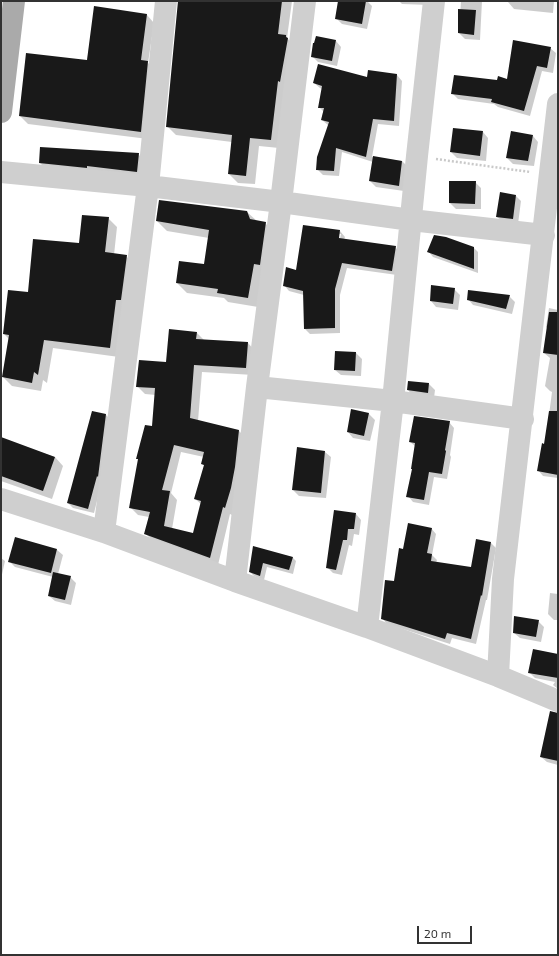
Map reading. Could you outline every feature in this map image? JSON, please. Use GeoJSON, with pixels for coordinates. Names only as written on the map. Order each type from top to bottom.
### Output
{"type":"FeatureCollection","features":[{"type":"Feature","properties":{"kind":"main road"},"geometry":{"type":"LineString","coordinates":[[1,112],[14,1]]}},
{"type":"Feature","properties":{"kind":"street"},"geometry":{"type":"LineString","coordinates":[[104,532],[148,186],[166,1]]}},
{"type":"Feature","properties":{"kind":"street"},"geometry":{"type":"LineString","coordinates":[[235,581],[257,388],[305,1]]}},
{"type":"Feature","properties":{"kind":"street"},"geometry":{"type":"LineString","coordinates":[[367,627],[393,401],[434,1]]}},
{"type":"Feature","properties":{"kind":"street"},"geometry":{"type":"LineString","coordinates":[[498,676],[503,578],[523,419],[558,104]]}},
{"type":"Feature","properties":{"kind":"street"},"geometry":{"type":"LineString","coordinates":[[1,172],[148,186],[411,220],[544,235]]}},
{"type":"Feature","properties":{"kind":"street"},"geometry":{"type":"LineString","coordinates":[[257,388],[393,401],[523,419]]}},
{"type":"Feature","properties":{"kind":"street"},"geometry":{"type":"LineString","coordinates":[[1,499],[104,532],[235,581],[367,627],[498,676],[558,701]]}},
{"type":"Feature","properties":{"kind":"path"},"geometry":{"type":"LineString","coordinates":[[417,156],[550,174]]}},
{"type":"Feature","properties":{"kind":"building"},"geometry":{"type":"Polygon","coordinates":[[[178,1],[282,1],[278,34],[286,35],[288,38],[280,82],[278,81],[271,140],[250,138],[246,176],[228,174],[232,135],[166,127],[178,1]]]}},
{"type":"Feature","properties":{"kind":"building"},"geometry":{"type":"Polygon","coordinates":[[[338,1],[366,1],[362,24],[335,19],[338,1]]]}},
{"type":"Feature","properties":{"kind":"building"},"geometry":{"type":"Polygon","coordinates":[[[94,6],[147,14],[141,60],[148,61],[141,132],[19,116],[26,53],[87,60],[94,6]]]}},
{"type":"Feature","properties":{"kind":"building"},"geometry":{"type":"Polygon","coordinates":[[[458,9],[476,10],[474,35],[458,33],[458,9]]]}},
{"type":"Feature","properties":{"kind":"building"},"geometry":{"type":"Polygon","coordinates":[[[316,36],[336,40],[332,61],[311,57],[313,43],[316,36]]]}},
{"type":"Feature","properties":{"kind":"building"},"geometry":{"type":"Polygon","coordinates":[[[513,40],[551,47],[547,68],[537,66],[524,111],[491,102],[492,99],[451,94],[454,75],[497,80],[498,76],[507,79],[513,40]]]}},
{"type":"Feature","properties":{"kind":"building"},"geometry":{"type":"Polygon","coordinates":[[[318,64],[367,77],[368,70],[397,74],[394,121],[373,119],[366,157],[336,148],[334,171],[316,170],[317,157],[329,122],[321,120],[324,108],[318,108],[322,86],[313,83],[318,64]]]}},
{"type":"Feature","properties":{"kind":"building"},"geometry":{"type":"Polygon","coordinates":[[[453,128],[483,131],[480,156],[450,152],[453,128]]]}},
{"type":"Feature","properties":{"kind":"building"},"geometry":{"type":"Polygon","coordinates":[[[511,131],[533,135],[528,161],[506,158],[511,131]]]}},
{"type":"Feature","properties":{"kind":"building"},"geometry":{"type":"Polygon","coordinates":[[[40,147],[139,153],[137,172],[87,166],[87,168],[39,163],[40,147]]]}},
{"type":"Feature","properties":{"kind":"building"},"geometry":{"type":"Polygon","coordinates":[[[373,156],[402,161],[399,186],[369,181],[373,156]]]}},
{"type":"Feature","properties":{"kind":"building"},"geometry":{"type":"Polygon","coordinates":[[[449,181],[476,181],[475,204],[449,203],[449,181]]]}},
{"type":"Feature","properties":{"kind":"building"},"geometry":{"type":"Polygon","coordinates":[[[500,192],[516,195],[513,219],[496,217],[500,192]]]}},
{"type":"Feature","properties":{"kind":"building"},"geometry":{"type":"Polygon","coordinates":[[[159,200],[247,211],[250,219],[266,222],[260,265],[254,264],[248,298],[217,293],[218,289],[176,283],[179,261],[204,264],[209,230],[156,221],[159,200]]]}},
{"type":"Feature","properties":{"kind":"building"},"geometry":{"type":"Polygon","coordinates":[[[82,215],[109,217],[105,252],[127,255],[121,300],[116,300],[110,348],[44,340],[38,375],[34,372],[32,383],[2,377],[9,335],[3,334],[8,290],[28,292],[33,239],[79,243],[82,215]]]}},
{"type":"Feature","properties":{"kind":"building"},"geometry":{"type":"Polygon","coordinates":[[[303,225],[340,230],[339,238],[396,246],[392,271],[342,263],[335,289],[335,328],[304,329],[303,291],[283,286],[286,267],[296,270],[303,225]]]}},
{"type":"Feature","properties":{"kind":"building"},"geometry":{"type":"Polygon","coordinates":[[[434,235],[446,237],[474,247],[474,269],[427,252],[434,235]]]}},
{"type":"Feature","properties":{"kind":"building"},"geometry":{"type":"Polygon","coordinates":[[[431,285],[455,288],[453,304],[430,301],[431,285]]]}},
{"type":"Feature","properties":{"kind":"building"},"geometry":{"type":"Polygon","coordinates":[[[468,290],[510,295],[506,309],[467,300],[468,290]]]}},
{"type":"Feature","properties":{"kind":"building"},"geometry":{"type":"Polygon","coordinates":[[[549,312],[558,312],[558,355],[543,353],[549,312]]]}},
{"type":"Feature","properties":{"kind":"building"},"geometry":{"type":"Polygon","coordinates":[[[169,329],[197,332],[196,339],[248,342],[246,368],[194,365],[190,418],[239,430],[231,488],[225,508],[223,507],[210,558],[144,534],[150,512],[129,508],[138,459],[136,459],[145,425],[152,426],[155,388],[136,387],[139,360],[166,362],[169,329]],[[174,445],[162,490],[170,491],[164,526],[193,533],[201,501],[194,499],[204,465],[201,464],[204,452],[174,445]]]}},
{"type":"Feature","properties":{"kind":"building"},"geometry":{"type":"Polygon","coordinates":[[[335,351],[356,352],[355,371],[334,370],[335,351]]]}},
{"type":"Feature","properties":{"kind":"building"},"geometry":{"type":"Polygon","coordinates":[[[408,381],[429,383],[428,393],[407,390],[408,381]]]}},
{"type":"Feature","properties":{"kind":"building"},"geometry":{"type":"Polygon","coordinates":[[[351,409],[369,413],[364,436],[347,432],[351,409]]]}},
{"type":"Feature","properties":{"kind":"building"},"geometry":{"type":"Polygon","coordinates":[[[92,411],[106,414],[98,477],[97,476],[88,509],[67,503],[92,411]]]}},
{"type":"Feature","properties":{"kind":"building"},"geometry":{"type":"Polygon","coordinates":[[[549,411],[558,411],[558,475],[537,471],[542,443],[544,444],[549,411]]]}},
{"type":"Feature","properties":{"kind":"building"},"geometry":{"type":"Polygon","coordinates":[[[414,416],[450,421],[442,474],[429,472],[424,500],[406,497],[412,469],[415,443],[409,442],[414,416]]]}},
{"type":"Feature","properties":{"kind":"building"},"geometry":{"type":"Polygon","coordinates":[[[1,437],[55,457],[43,491],[1,476],[1,437]]]}},
{"type":"Feature","properties":{"kind":"building"},"geometry":{"type":"Polygon","coordinates":[[[297,447],[325,451],[321,493],[292,490],[297,447]]]}},
{"type":"Feature","properties":{"kind":"building"},"geometry":{"type":"Polygon","coordinates":[[[334,510],[356,513],[354,529],[348,529],[347,540],[343,540],[336,570],[326,568],[334,510]]]}},
{"type":"Feature","properties":{"kind":"building"},"geometry":{"type":"Polygon","coordinates":[[[408,523],[432,528],[427,553],[432,554],[431,561],[471,567],[476,539],[491,542],[482,596],[481,595],[471,639],[447,633],[445,639],[381,619],[385,580],[394,581],[399,548],[403,549],[408,523]]]}},
{"type":"Feature","properties":{"kind":"building"},"geometry":{"type":"Polygon","coordinates":[[[15,537],[57,549],[51,573],[8,562],[15,537]]]}},
{"type":"Feature","properties":{"kind":"building"},"geometry":{"type":"Polygon","coordinates":[[[253,546],[293,557],[289,570],[263,563],[260,576],[249,572],[253,546]]]}},
{"type":"Feature","properties":{"kind":"building"},"geometry":{"type":"Polygon","coordinates":[[[53,572],[71,576],[65,600],[48,596],[53,572]]]}},
{"type":"Feature","properties":{"kind":"building"},"geometry":{"type":"Polygon","coordinates":[[[514,616],[539,620],[536,637],[513,633],[514,616]]]}},
{"type":"Feature","properties":{"kind":"building"},"geometry":{"type":"Polygon","coordinates":[[[533,649],[558,654],[558,678],[528,673],[533,649]]]}},
{"type":"Feature","properties":{"kind":"building"},"geometry":{"type":"Polygon","coordinates":[[[550,711],[558,713],[558,761],[540,757],[550,711]]]}}]}
